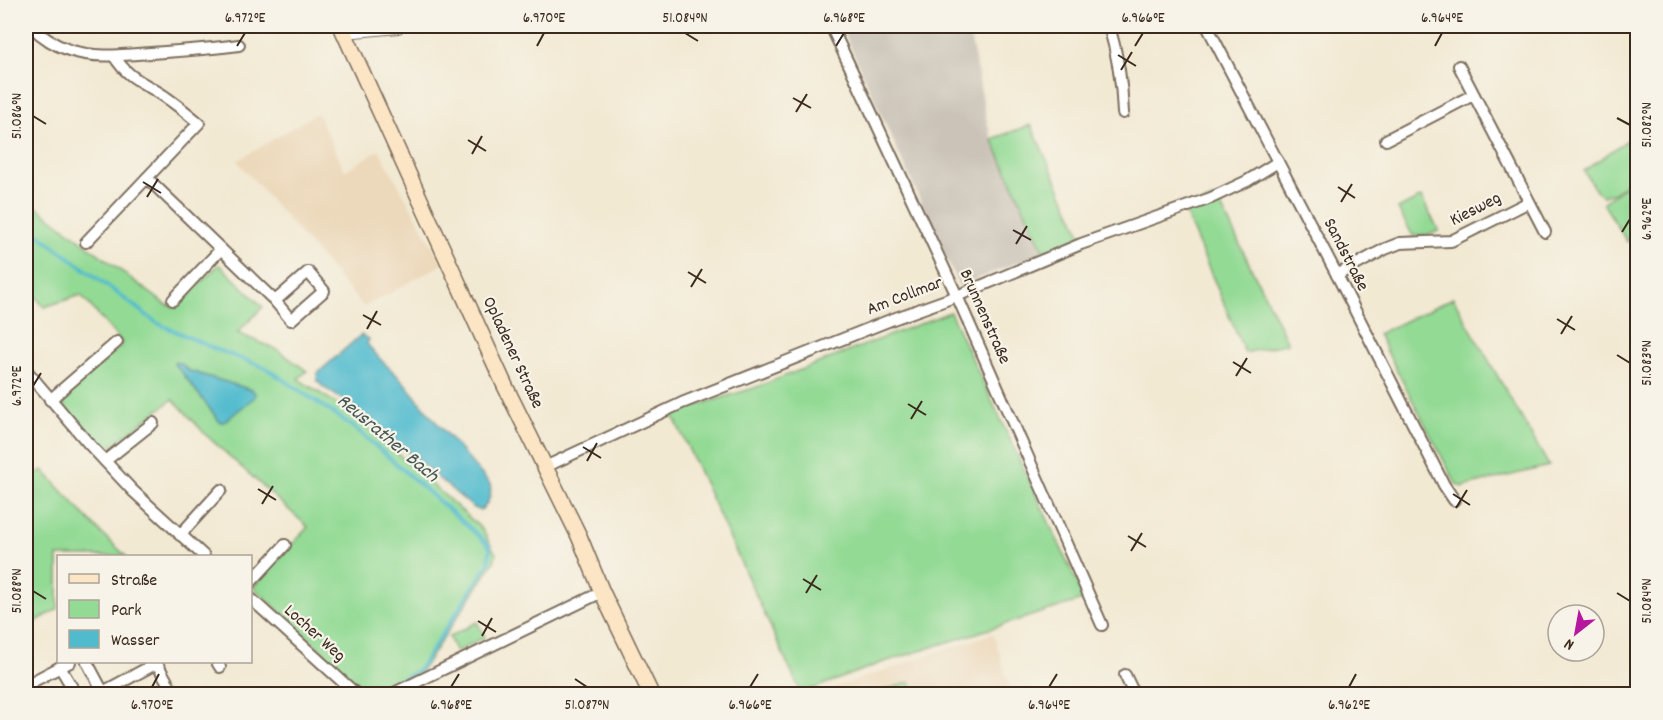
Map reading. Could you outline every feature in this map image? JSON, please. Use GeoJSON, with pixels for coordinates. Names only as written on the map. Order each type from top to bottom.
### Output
{"type":"FeatureCollection","features":[{"type":"Feature","properties":{"kind":"main road","name":"Opladener Straße"},"geometry":{"type":"LineString","coordinates":[[343,28],[505,386],[579,536],[602,592],[651,694]]}},
{"type":"Feature","properties":{"kind":"street"},"geometry":{"type":"LineString","coordinates":[[31,26],[55,45],[70,51],[99,56],[200,50],[239,45]]}},
{"type":"Feature","properties":{"kind":"street"},"geometry":{"type":"LineString","coordinates":[[343,28],[398,26]]}},
{"type":"Feature","properties":{"kind":"street","name":"Brunnenstraße"},"geometry":{"type":"LineString","coordinates":[[831,26],[957,296],[1102,625]]}},
{"type":"Feature","properties":{"kind":"street"},"geometry":{"type":"LineString","coordinates":[[1109,26],[1118,56],[1123,90],[1123,113]]}},
{"type":"Feature","properties":{"kind":"street","name":"Sandstraße"},"geometry":{"type":"LineString","coordinates":[[1207,26],[1444,485],[1454,500]]}},
{"type":"Feature","properties":{"kind":"street"},"geometry":{"type":"LineString","coordinates":[[86,242],[199,123],[160,93],[133,78],[121,67],[114,56]]}},
{"type":"Feature","properties":{"kind":"street","name":"Kiesweg"},"geometry":{"type":"LineString","coordinates":[[1459,66],[1545,232]]}},
{"type":"Feature","properties":{"kind":"street"},"geometry":{"type":"LineString","coordinates":[[1386,140],[1473,95]]}},
{"type":"Feature","properties":{"kind":"street","name":"Am Collmar"},"geometry":{"type":"LineString","coordinates":[[545,467],[674,407],[882,323],[957,296],[1081,244],[1211,198],[1247,181],[1278,162]]}},
{"type":"Feature","properties":{"kind":"street"},"geometry":{"type":"LineString","coordinates":[[147,178],[275,301],[291,320],[324,291],[308,272],[275,301]]}},
{"type":"Feature","properties":{"kind":"street","name":"Kiesweg"},"geometry":{"type":"LineString","coordinates":[[1337,275],[1400,243],[1451,241],[1529,202]]}},
{"type":"Feature","properties":{"kind":"street"},"geometry":{"type":"LineString","coordinates":[[173,300],[221,249]]}},
{"type":"Feature","properties":{"kind":"street"},"geometry":{"type":"LineString","coordinates":[[51,400],[117,342]]}},
{"type":"Feature","properties":{"kind":"street"},"geometry":{"type":"LineString","coordinates":[[26,370],[133,491],[203,555]]}},
{"type":"Feature","properties":{"kind":"street"},"geometry":{"type":"LineString","coordinates":[[105,461],[153,423]]}},
{"type":"Feature","properties":{"kind":"street"},"geometry":{"type":"LineString","coordinates":[[180,535],[221,490]]}},
{"type":"Feature","properties":{"kind":"street"},"geometry":{"type":"LineString","coordinates":[[252,580],[285,544]]}},
{"type":"Feature","properties":{"kind":"street"},"geometry":{"type":"LineString","coordinates":[[392,694],[602,592]]}},
{"type":"Feature","properties":{"kind":"street","name":"Locher Weg"},"geometry":{"type":"LineString","coordinates":[[252,600],[356,694]]}},
{"type":"Feature","properties":{"kind":"street"},"geometry":{"type":"LineString","coordinates":[[87,663],[101,693],[155,663]]}},
{"type":"Feature","properties":{"kind":"street"},"geometry":{"type":"LineString","coordinates":[[158,663],[173,692]]}},
{"type":"Feature","properties":{"kind":"street"},"geometry":{"type":"LineString","coordinates":[[26,685],[65,664],[76,694]]}},
{"type":"Feature","properties":{"kind":"street"},"geometry":{"type":"LineString","coordinates":[[1125,675],[1134,694]]}},
{"type":"Feature","properties":{"kind":"shaded area"},"geometry":{"type":"Polygon","coordinates":[[[841,26],[959,26],[961,32],[969,31],[992,139],[1044,252],[959,286],[841,26]]]}},
{"type":"Feature","properties":{"kind":"shaded area"},"geometry":{"type":"Polygon","coordinates":[[[317,113],[345,171],[379,150],[443,264],[364,307],[237,161],[317,113]]]}},
{"type":"Feature","properties":{"kind":"shaded area"},"geometry":{"type":"Polygon","coordinates":[[[993,633],[1012,694],[816,694],[993,633]]]}},
{"type":"Feature","properties":{"kind":"green space"},"geometry":{"type":"Polygon","coordinates":[[[1031,125],[1082,237],[1044,252],[992,139],[1031,125]]]}},
{"type":"Feature","properties":{"kind":"green space"},"geometry":{"type":"Polygon","coordinates":[[[1637,133],[1637,175],[1614,193],[1603,196],[1596,191],[1584,171],[1637,133]]]}},
{"type":"Feature","properties":{"kind":"green space"},"geometry":{"type":"Polygon","coordinates":[[[1637,177],[1637,234],[1627,242],[1603,203],[1637,177]]]}},
{"type":"Feature","properties":{"kind":"green space"},"geometry":{"type":"Polygon","coordinates":[[[1421,197],[1439,231],[1413,236],[1398,209],[1421,197]]]}},
{"type":"Feature","properties":{"kind":"green space"},"geometry":{"type":"Polygon","coordinates":[[[1217,198],[1288,343],[1245,353],[1184,210],[1217,198]]]}},
{"type":"Feature","properties":{"kind":"green space"},"geometry":{"type":"Polygon","coordinates":[[[38,208],[165,304],[176,308],[216,267],[219,265],[222,267],[263,307],[237,333],[276,349],[307,371],[298,379],[345,409],[482,529],[496,554],[494,562],[420,673],[379,694],[369,694],[253,587],[308,527],[207,436],[173,399],[103,452],[58,399],[123,344],[81,295],[44,307],[26,284],[26,222],[38,208]]]}},
{"type":"Feature","properties":{"kind":"green space"},"geometry":{"type":"Polygon","coordinates":[[[1453,298],[1549,466],[1462,487],[1456,484],[1378,334],[1453,298]]]}},
{"type":"Feature","properties":{"kind":"green space"},"geometry":{"type":"Polygon","coordinates":[[[950,312],[1085,599],[881,663],[801,693],[672,413],[754,388],[950,312]]]}},
{"type":"Feature","properties":{"kind":"green space"},"geometry":{"type":"Polygon","coordinates":[[[43,470],[101,533],[125,555],[57,555],[57,610],[26,627],[26,479],[43,470]]]}},
{"type":"Feature","properties":{"kind":"green space"},"geometry":{"type":"Polygon","coordinates":[[[477,622],[485,637],[456,652],[449,637],[477,622]]]}},
{"type":"Feature","properties":{"kind":"green space"},"geometry":{"type":"Polygon","coordinates":[[[910,682],[914,694],[872,694],[910,682]]]}},
{"type":"Feature","properties":{"kind":"water"},"geometry":{"type":"Polygon","coordinates":[[[361,335],[369,339],[367,344],[403,381],[490,484],[489,498],[481,510],[474,508],[351,405],[323,387],[317,380],[318,373],[361,335]]]}},
{"type":"Feature","properties":{"kind":"water"},"geometry":{"type":"Polygon","coordinates":[[[175,362],[182,364],[187,370],[252,390],[255,397],[224,422],[220,422],[174,364],[175,362]]]}},
{"type":"Feature","properties":{"kind":"waterway","name":"Reusrather Bach"},"geometry":{"type":"LineString","coordinates":[[30,228],[157,323],[215,349],[266,368],[354,427],[490,547],[489,563],[419,670],[373,694]]}}]}
